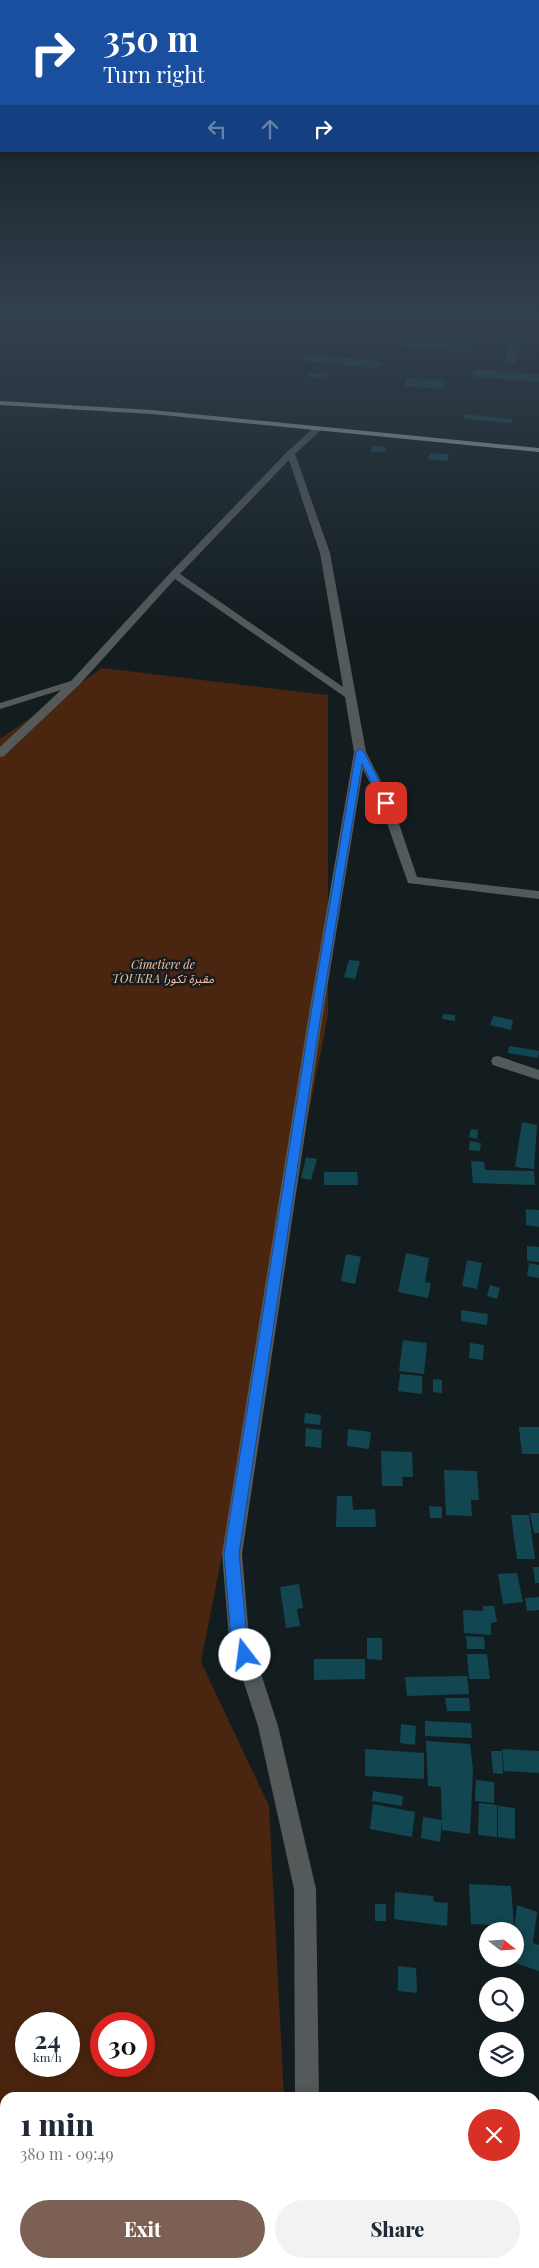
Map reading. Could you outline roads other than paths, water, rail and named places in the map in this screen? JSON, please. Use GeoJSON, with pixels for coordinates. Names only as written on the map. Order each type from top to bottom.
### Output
{"type":"FeatureCollection","features":[{"type":"Feature","properties":{"kind":"highway"},"geometry":{"type":"LineString","coordinates":[[203,417],[539,450]]}},
{"type":"Feature","properties":{"kind":"street"},"geometry":{"type":"LineString","coordinates":[[0,754],[76,682],[174,574],[291,453],[319,428]]}},
{"type":"Feature","properties":{"kind":"street"},"geometry":{"type":"LineString","coordinates":[[291,453],[325,553],[360,752],[386,803],[412,880],[539,895]]}},
{"type":"Feature","properties":{"kind":"street"},"geometry":{"type":"LineString","coordinates":[[174,574],[350,696]]}},
{"type":"Feature","properties":{"kind":"street"},"geometry":{"type":"LineString","coordinates":[[0,706],[76,682]]}},
{"type":"Feature","properties":{"kind":"street"},"geometry":{"type":"LineString","coordinates":[[307,2092],[305,1889],[268,1726],[239,1637],[232,1554],[317,1007],[360,752]]}},
{"type":"Feature","properties":{"kind":"street"},"geometry":{"type":"LineString","coordinates":[[498,1061],[539,1075]]}},
{"type":"Feature","properties":{"kind":"park label","name":"Cimetiere de TOUKRA مقبرة تكورا"},"geometry":{"type":"Point","coordinates":[163,972]}}]}
